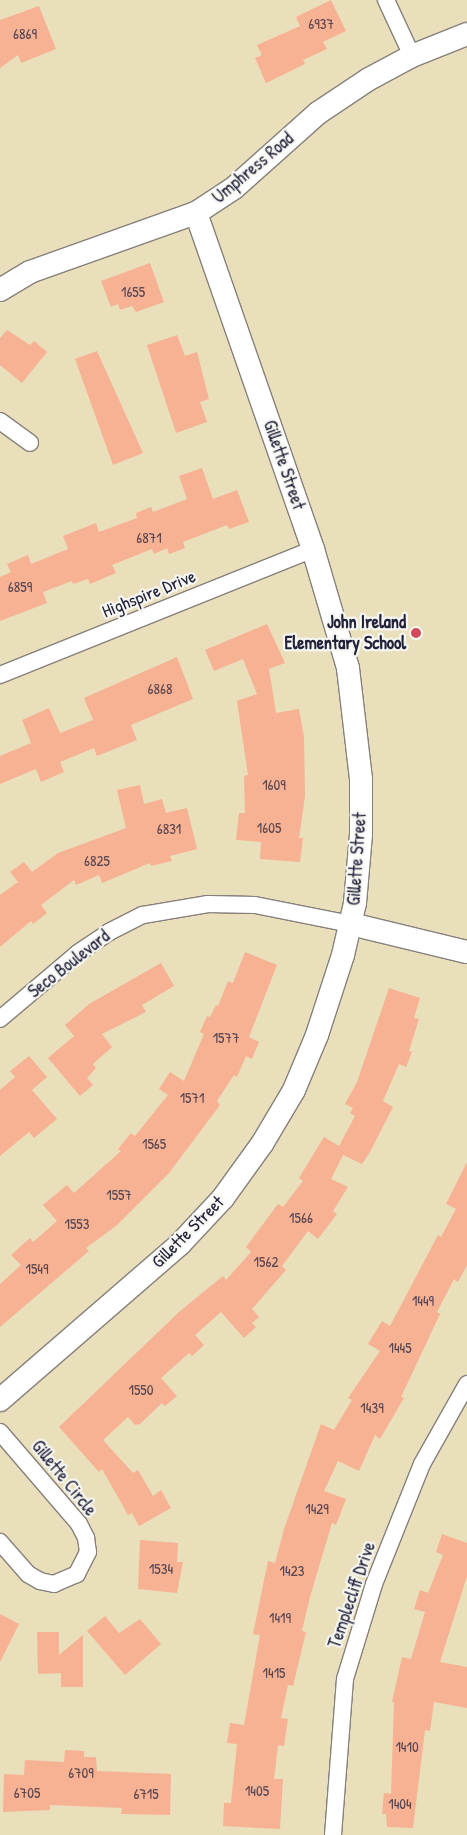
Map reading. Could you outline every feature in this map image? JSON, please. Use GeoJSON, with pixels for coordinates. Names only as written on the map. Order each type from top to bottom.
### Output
{"type":"FeatureCollection","features":[{"type":"Feature","properties":{"kind":"street"},"geometry":{"type":"LineString","coordinates":[[386,0],[412,56]]}},
{"type":"Feature","properties":{"kind":"street","name":"Umphress Road"},"geometry":{"type":"LineString","coordinates":[[0,290],[30,272],[196,213],[234,188],[318,113],[369,79],[412,56],[467,34]]}},
{"type":"Feature","properties":{"kind":"street","name":"Gillette Street"},"geometry":{"type":"LineString","coordinates":[[0,1400],[180,1244],[223,1198],[262,1144],[294,1090],[317,1035],[351,924],[361,834],[356,718],[345,659],[313,550],[196,213]]}},
{"type":"Feature","properties":{"kind":"street"},"geometry":{"type":"LineString","coordinates":[[0,421],[30,443]]}},
{"type":"Feature","properties":{"kind":"street","name":"Highspire Drive"},"geometry":{"type":"LineString","coordinates":[[0,675],[313,550]]}},
{"type":"Feature","properties":{"kind":"street","name":"Seco Boulevard"},"geometry":{"type":"LineString","coordinates":[[0,1019],[78,952],[109,932],[143,915],[208,904],[255,905],[351,924],[467,952]]}},
{"type":"Feature","properties":{"kind":"street","name":"Templecliff Drive"},"geometry":{"type":"LineString","coordinates":[[333,1835],[348,1669],[374,1584],[422,1464],[467,1384]]}},
{"type":"Feature","properties":{"kind":"street","name":"Gillette Circle"},"geometry":{"type":"LineString","coordinates":[[0,1432],[79,1524],[86,1538],[88,1552],[78,1574],[54,1584],[40,1581],[28,1574],[0,1542]]}},
{"type":"Feature","properties":{"kind":"building"},"geometry":{"type":"Polygon","coordinates":[[[331,0],[346,31],[323,42],[327,49],[303,60],[305,64],[266,83],[255,58],[262,55],[257,45],[300,26],[296,17],[331,0]]]}},
{"type":"Feature","properties":{"kind":"building"},"geometry":{"type":"Polygon","coordinates":[[[39,6],[56,49],[21,63],[18,55],[0,68],[0,20],[39,6]]]}},
{"type":"Feature","properties":{"kind":"building"},"geometry":{"type":"Polygon","coordinates":[[[150,263],[164,302],[136,312],[132,306],[120,310],[118,304],[111,307],[101,281],[150,263]]]}},
{"type":"Feature","properties":{"kind":"building"},"geometry":{"type":"Polygon","coordinates":[[[7,330],[30,345],[34,341],[47,352],[22,383],[0,365],[0,338],[7,330]]]}},
{"type":"Feature","properties":{"kind":"building"},"geometry":{"type":"Polygon","coordinates":[[[177,335],[185,356],[197,352],[209,399],[200,402],[207,422],[176,433],[147,345],[177,335]]]}},
{"type":"Feature","properties":{"kind":"building"},"geometry":{"type":"Polygon","coordinates":[[[97,351],[143,453],[113,465],[75,359],[97,351]]]}},
{"type":"Feature","properties":{"kind":"building"},"geometry":{"type":"Polygon","coordinates":[[[202,468],[213,499],[237,490],[249,522],[229,529],[227,525],[183,542],[185,548],[169,554],[167,548],[154,554],[152,549],[112,565],[116,573],[90,584],[88,579],[73,584],[72,581],[43,592],[47,603],[0,621],[0,577],[11,572],[7,564],[28,555],[31,564],[68,549],[63,536],[96,523],[99,532],[137,518],[136,513],[151,507],[153,512],[187,499],[179,476],[202,468]]]}},
{"type":"Feature","properties":{"kind":"building"},"geometry":{"type":"Polygon","coordinates":[[[267,624],[285,663],[269,669],[276,713],[299,709],[304,737],[305,796],[299,838],[303,838],[300,862],[260,859],[261,842],[236,840],[239,813],[245,813],[244,776],[248,775],[237,701],[257,694],[243,659],[214,671],[205,650],[267,624]]]}},
{"type":"Feature","properties":{"kind":"building"},"geometry":{"type":"Polygon","coordinates":[[[177,657],[193,699],[131,725],[137,740],[97,756],[94,748],[60,762],[64,772],[41,782],[36,769],[0,784],[0,756],[31,743],[22,720],[49,708],[60,733],[93,720],[84,698],[177,657]]]}},
{"type":"Feature","properties":{"kind":"building"},"geometry":{"type":"Polygon","coordinates":[[[140,785],[144,804],[162,799],[166,813],[187,808],[197,849],[170,856],[172,861],[151,866],[150,863],[102,883],[99,875],[76,885],[74,880],[41,905],[47,913],[33,924],[31,921],[0,947],[0,895],[18,882],[10,872],[24,862],[32,872],[58,853],[126,828],[117,790],[140,785]]]}},
{"type":"Feature","properties":{"kind":"building"},"geometry":{"type":"Polygon","coordinates":[[[245,952],[277,965],[249,1037],[259,1042],[252,1059],[246,1056],[237,1077],[234,1075],[217,1101],[220,1105],[169,1173],[116,1226],[86,1248],[89,1251],[0,1327],[0,1284],[21,1265],[11,1255],[30,1238],[33,1242],[57,1221],[43,1205],[67,1185],[74,1193],[121,1151],[118,1149],[131,1133],[135,1136],[168,1095],[159,1089],[170,1072],[184,1081],[204,1034],[200,1032],[207,1016],[210,1017],[216,1005],[218,1006],[228,981],[233,983],[245,952]]]}},
{"type":"Feature","properties":{"kind":"building"},"geometry":{"type":"Polygon","coordinates":[[[161,963],[174,986],[142,1005],[146,1012],[102,1034],[112,1047],[93,1064],[96,1068],[87,1078],[93,1085],[80,1096],[48,1058],[74,1036],[65,1025],[89,1004],[161,963]]]}},
{"type":"Feature","properties":{"kind":"building"},"geometry":{"type":"Polygon","coordinates":[[[389,988],[420,998],[414,1018],[419,1019],[409,1051],[412,1052],[406,1067],[399,1064],[383,1101],[393,1107],[370,1152],[362,1164],[343,1155],[331,1179],[348,1187],[333,1211],[337,1214],[318,1239],[308,1231],[282,1266],[286,1270],[252,1309],[259,1317],[252,1323],[256,1327],[244,1338],[221,1312],[195,1335],[204,1345],[192,1356],[189,1353],[161,1378],[177,1396],[165,1406],[162,1403],[140,1424],[135,1425],[128,1417],[103,1440],[133,1473],[138,1470],[153,1496],[161,1490],[171,1508],[139,1526],[132,1513],[128,1515],[102,1469],[99,1472],[59,1427],[179,1312],[223,1276],[226,1280],[251,1252],[246,1247],[278,1204],[283,1207],[303,1181],[299,1178],[324,1137],[339,1146],[355,1116],[350,1113],[353,1108],[345,1104],[357,1082],[389,988]]]}},
{"type":"Feature","properties":{"kind":"building"},"geometry":{"type":"Polygon","coordinates":[[[29,1056],[47,1077],[32,1090],[57,1119],[34,1138],[29,1132],[0,1156],[0,1090],[15,1077],[10,1071],[29,1056]]]}},
{"type":"Feature","properties":{"kind":"building"},"geometry":{"type":"Polygon","coordinates":[[[467,1162],[467,1265],[458,1282],[454,1279],[437,1312],[440,1314],[401,1397],[404,1398],[380,1439],[375,1435],[359,1471],[338,1461],[324,1491],[346,1499],[336,1525],[332,1523],[310,1597],[302,1631],[306,1632],[293,1686],[288,1685],[281,1718],[288,1719],[284,1746],[278,1745],[274,1779],[283,1779],[280,1829],[223,1826],[224,1803],[231,1803],[237,1744],[227,1743],[230,1723],[244,1725],[260,1635],[253,1634],[268,1561],[275,1563],[284,1529],[321,1424],[334,1430],[352,1400],[348,1398],[380,1351],[368,1344],[382,1321],[390,1326],[438,1235],[441,1237],[456,1209],[446,1204],[467,1162]]]}},
{"type":"Feature","properties":{"kind":"building"},"geometry":{"type":"Polygon","coordinates":[[[442,1534],[467,1543],[467,1576],[440,1662],[467,1667],[467,1708],[434,1702],[430,1731],[425,1730],[413,1828],[387,1827],[386,1814],[382,1814],[384,1793],[391,1794],[394,1702],[392,1702],[402,1657],[411,1659],[425,1612],[414,1609],[420,1590],[428,1593],[443,1555],[436,1552],[442,1534]]]}},
{"type":"Feature","properties":{"kind":"building"},"geometry":{"type":"Polygon","coordinates":[[[140,1540],[178,1543],[177,1562],[183,1562],[177,1593],[138,1589],[140,1540]]]}},
{"type":"Feature","properties":{"kind":"building"},"geometry":{"type":"Polygon","coordinates":[[[0,1614],[19,1624],[0,1662],[0,1614]]]}},
{"type":"Feature","properties":{"kind":"building"},"geometry":{"type":"Polygon","coordinates":[[[105,1616],[119,1633],[140,1619],[161,1644],[125,1675],[87,1631],[105,1616]]]}},
{"type":"Feature","properties":{"kind":"building"},"geometry":{"type":"Polygon","coordinates":[[[37,1632],[59,1632],[59,1655],[83,1635],[83,1687],[61,1687],[61,1673],[38,1674],[37,1632]]]}},
{"type":"Feature","properties":{"kind":"building"},"geometry":{"type":"Polygon","coordinates":[[[65,1750],[84,1751],[84,1757],[96,1757],[97,1771],[171,1774],[170,1815],[121,1814],[122,1808],[50,1805],[50,1810],[3,1812],[4,1774],[24,1775],[25,1760],[64,1762],[65,1750]]]}},
{"type":"Feature","properties":{"kind":"place","name":"John Ireland Elementary School"},"geometry":{"type":"Point","coordinates":[416,633]}}]}
